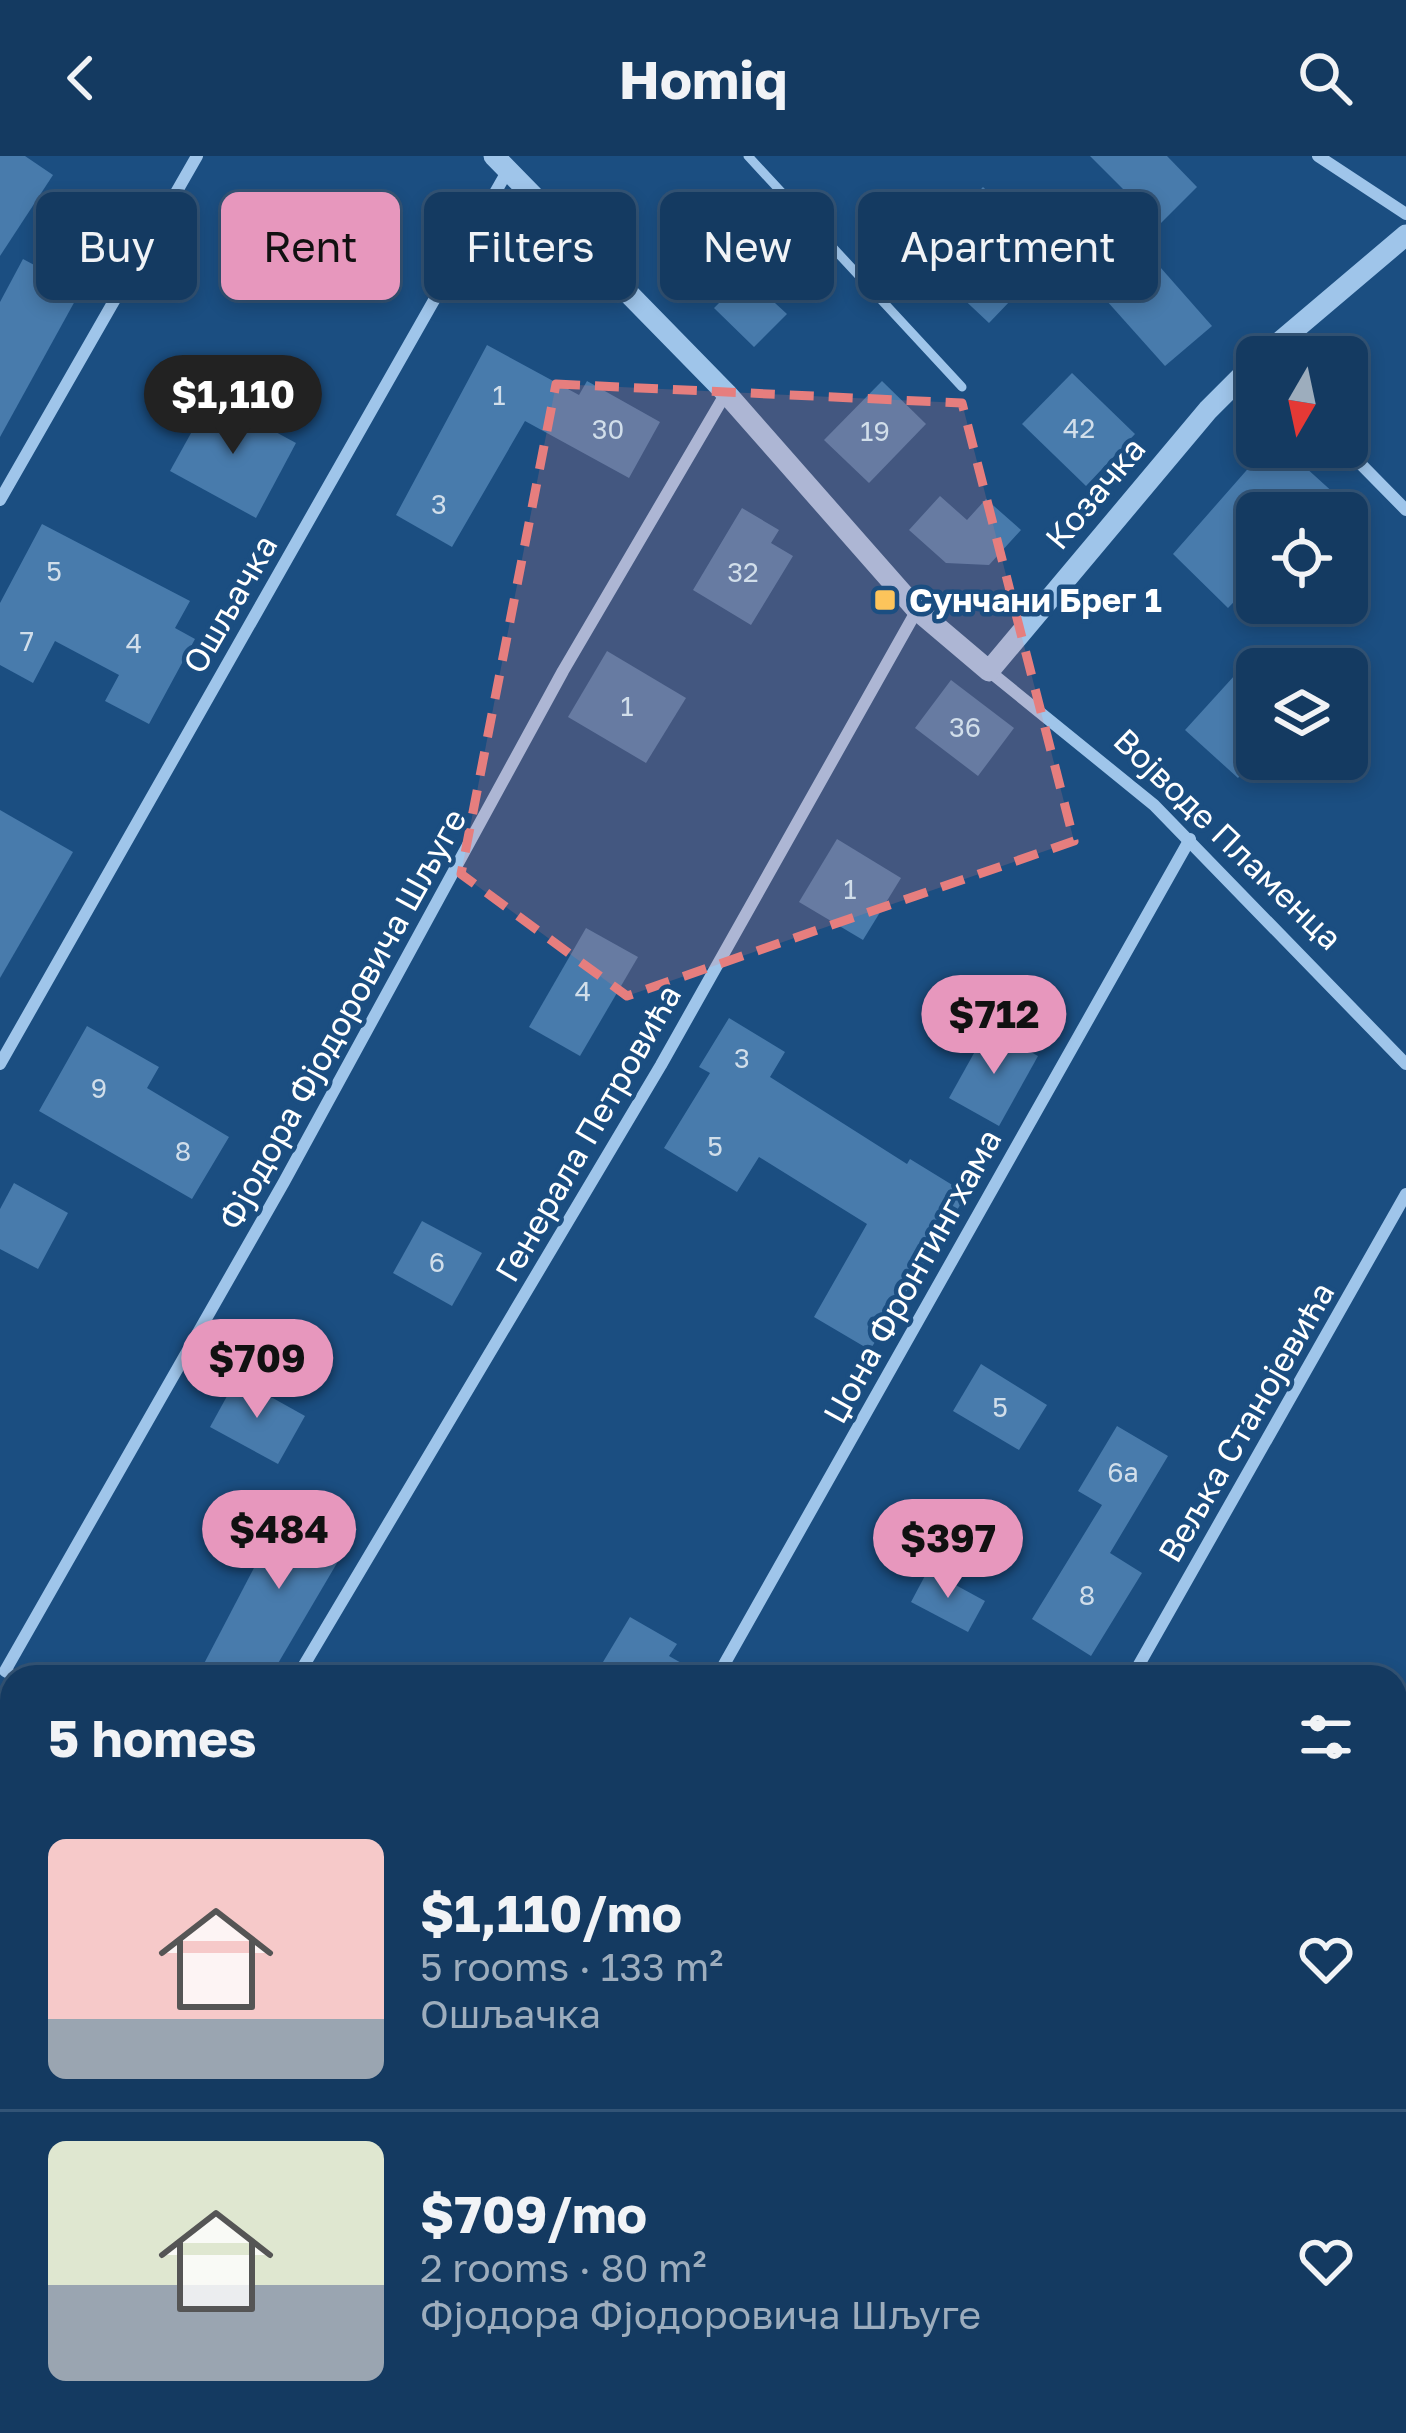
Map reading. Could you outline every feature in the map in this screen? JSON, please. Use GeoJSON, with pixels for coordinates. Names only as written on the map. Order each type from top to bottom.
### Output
{"type":"FeatureCollection","features":[{"type":"Feature","properties":{"kind":"street"},"geometry":{"type":"LineString","coordinates":[[0,500],[197,156]]}},
{"type":"Feature","properties":{"kind":"street"},"geometry":{"type":"LineString","coordinates":[[1318,156],[1406,214]]}},
{"type":"Feature","properties":{"kind":"street","name":"Војводе Пламенца"},"geometry":{"type":"LineString","coordinates":[[501,163],[725,393],[917,610],[1115,769],[1190,839],[1406,1064]]}},
{"type":"Feature","properties":{"kind":"street","name":"Ошљачка"},"geometry":{"type":"LineString","coordinates":[[0,1064],[501,163]]}},
{"type":"Feature","properties":{"kind":"street","name":"Козачка"},"geometry":{"type":"LineString","coordinates":[[1287,336],[1406,235]]}},
{"type":"Feature","properties":{"kind":"street","name":"Козачка"},"geometry":{"type":"LineString","coordinates":[[989,671],[1236,383]]}},
{"type":"Feature","properties":{"kind":"street","name":"Фјодора Фјодоровича Шљуге"},"geometry":{"type":"LineString","coordinates":[[15,1665],[562,671],[725,393]]}},
{"type":"Feature","properties":{"kind":"street"},"geometry":{"type":"LineString","coordinates":[[1365,468],[1406,510]]}},
{"type":"Feature","properties":{"kind":"street","name":"Генерала Петровића"},"geometry":{"type":"LineString","coordinates":[[304,1665],[662,1065],[917,610]]}},
{"type":"Feature","properties":{"kind":"street","name":"Џона Фронтингхама"},"geometry":{"type":"LineString","coordinates":[[724,1665],[1190,839]]}},
{"type":"Feature","properties":{"kind":"street","name":"Вељка Станојевића"},"geometry":{"type":"LineString","coordinates":[[1139,1665],[1406,1194]]}},
{"type":"Feature","properties":{"kind":"lane"},"geometry":{"type":"LineString","coordinates":[[748,156],[962,387]]}},
{"type":"Feature","properties":{"kind":"highlighted area"},"geometry":{"type":"Polygon","coordinates":[[[556,384],[962,403],[1074,841],[627,996],[461,874],[556,384]]]}},
{"type":"Feature","properties":{"kind":"building"},"geometry":{"type":"Polygon","coordinates":[[[0,156],[25,156],[53,175],[42,192],[36,192],[36,201],[0,256],[0,156]]]}},
{"type":"Feature","properties":{"kind":"building"},"geometry":{"type":"Polygon","coordinates":[[[1090,156],[1167,156],[1197,187],[1159,225],[1158,192],[1126,192],[1090,156]]]}},
{"type":"Feature","properties":{"kind":"building"},"geometry":{"type":"Polygon","coordinates":[[[23,259],[36,266],[36,300],[75,300],[0,437],[0,302],[23,259]]]}},
{"type":"Feature","properties":{"kind":"building"},"geometry":{"type":"Polygon","coordinates":[[[1158,265],[1212,326],[1165,366],[1106,300],[1158,300],[1158,265]]]}},
{"type":"Feature","properties":{"kind":"building"},"geometry":{"type":"Polygon","coordinates":[[[722,300],[778,300],[775,303],[787,314],[754,347],[714,308],[722,300]]]}},
{"type":"Feature","properties":{"kind":"building"},"geometry":{"type":"Polygon","coordinates":[[[965,300],[1011,300],[989,323],[965,300]]]}},
{"type":"Feature","properties":{"kind":"building"},"geometry":{"type":"Polygon","coordinates":[[[487,345],[579,395],[587,381],[660,422],[629,478],[525,421],[452,547],[396,515],[487,345]]]}},
{"type":"Feature","properties":{"kind":"building"},"geometry":{"type":"Polygon","coordinates":[[[1072,373],[1135,434],[1086,486],[1022,424],[1072,373]]]}},
{"type":"Feature","properties":{"kind":"building"},"geometry":{"type":"Polygon","coordinates":[[[882,381],[926,424],[869,483],[824,440],[882,381]]]}},
{"type":"Feature","properties":{"kind":"building"},"geometry":{"type":"Polygon","coordinates":[[[211,397],[296,443],[256,518],[170,471],[211,397]]]}},
{"type":"Feature","properties":{"kind":"building"},"geometry":{"type":"Polygon","coordinates":[[[1249,468],[1306,468],[1333,492],[1236,492],[1236,600],[1228,608],[1173,554],[1249,468]]]}},
{"type":"Feature","properties":{"kind":"building"},"geometry":{"type":"Polygon","coordinates":[[[940,496],[967,520],[986,499],[1021,530],[989,565],[946,563],[909,530],[940,496]]]}},
{"type":"Feature","properties":{"kind":"building"},"geometry":{"type":"Polygon","coordinates":[[[742,508],[779,530],[771,543],[793,556],[751,625],[693,590],[742,508]]]}},
{"type":"Feature","properties":{"kind":"building"},"geometry":{"type":"Polygon","coordinates":[[[42,524],[190,601],[175,628],[195,639],[149,724],[105,701],[119,675],[55,641],[33,683],[0,665],[0,603],[42,524]]]}},
{"type":"Feature","properties":{"kind":"building"},"geometry":{"type":"Polygon","coordinates":[[[607,651],[686,698],[646,763],[568,717],[607,651]]]}},
{"type":"Feature","properties":{"kind":"building"},"geometry":{"type":"Polygon","coordinates":[[[1235,675],[1236,676],[1236,776],[1185,730],[1235,675]]]}},
{"type":"Feature","properties":{"kind":"building"},"geometry":{"type":"Polygon","coordinates":[[[951,680],[1014,728],[978,776],[915,728],[951,680]]]}},
{"type":"Feature","properties":{"kind":"building"},"geometry":{"type":"Polygon","coordinates":[[[0,810],[73,852],[0,978],[0,810]]]}},
{"type":"Feature","properties":{"kind":"building"},"geometry":{"type":"Polygon","coordinates":[[[837,839],[901,878],[863,940],[799,902],[837,839]]]}},
{"type":"Feature","properties":{"kind":"building"},"geometry":{"type":"Polygon","coordinates":[[[586,928],[638,957],[580,1056],[529,1027],[586,928]]]}},
{"type":"Feature","properties":{"kind":"building"},"geometry":{"type":"Polygon","coordinates":[[[729,1018],[785,1052],[770,1077],[907,1164],[910,1159],[967,1194],[870,1350],[814,1317],[867,1224],[759,1157],[737,1192],[664,1148],[710,1073],[699,1067],[729,1018]]]}},
{"type":"Feature","properties":{"kind":"building"},"geometry":{"type":"Polygon","coordinates":[[[87,1026],[159,1067],[147,1088],[229,1137],[192,1199],[39,1111],[87,1026]]]}},
{"type":"Feature","properties":{"kind":"building"},"geometry":{"type":"Polygon","coordinates":[[[988,1028],[1038,1056],[999,1126],[949,1098],[988,1028]]]}},
{"type":"Feature","properties":{"kind":"building"},"geometry":{"type":"Polygon","coordinates":[[[14,1183],[68,1213],[38,1269],[0,1249],[0,1209],[14,1183]]]}},
{"type":"Feature","properties":{"kind":"building"},"geometry":{"type":"Polygon","coordinates":[[[422,1221],[482,1253],[452,1306],[393,1273],[422,1221]]]}},
{"type":"Feature","properties":{"kind":"building"},"geometry":{"type":"Polygon","coordinates":[[[981,1364],[1047,1405],[1019,1450],[953,1411],[981,1364]]]}},
{"type":"Feature","properties":{"kind":"building"},"geometry":{"type":"Polygon","coordinates":[[[237,1378],[305,1416],[278,1464],[210,1427],[237,1378]]]}},
{"type":"Feature","properties":{"kind":"building"},"geometry":{"type":"Polygon","coordinates":[[[1117,1426],[1168,1456],[1110,1553],[1142,1573],[1091,1656],[1032,1619],[1102,1505],[1078,1491],[1117,1426]]]}},
{"type":"Feature","properties":{"kind":"building"},"geometry":{"type":"Polygon","coordinates":[[[293,1493],[357,1529],[277,1665],[203,1665],[293,1493]]]}},
{"type":"Feature","properties":{"kind":"building"},"geometry":{"type":"Polygon","coordinates":[[[928,1570],[985,1601],[968,1632],[911,1602],[928,1570]]]}},
{"type":"Feature","properties":{"kind":"building"},"geometry":{"type":"Polygon","coordinates":[[[630,1617],[677,1644],[669,1656],[685,1665],[601,1665],[630,1617]]]}},
{"type":"Feature","properties":{"kind":"place","name":"Сунчани Брег 1"},"geometry":{"type":"Point","coordinates":[885,600]}}]}
